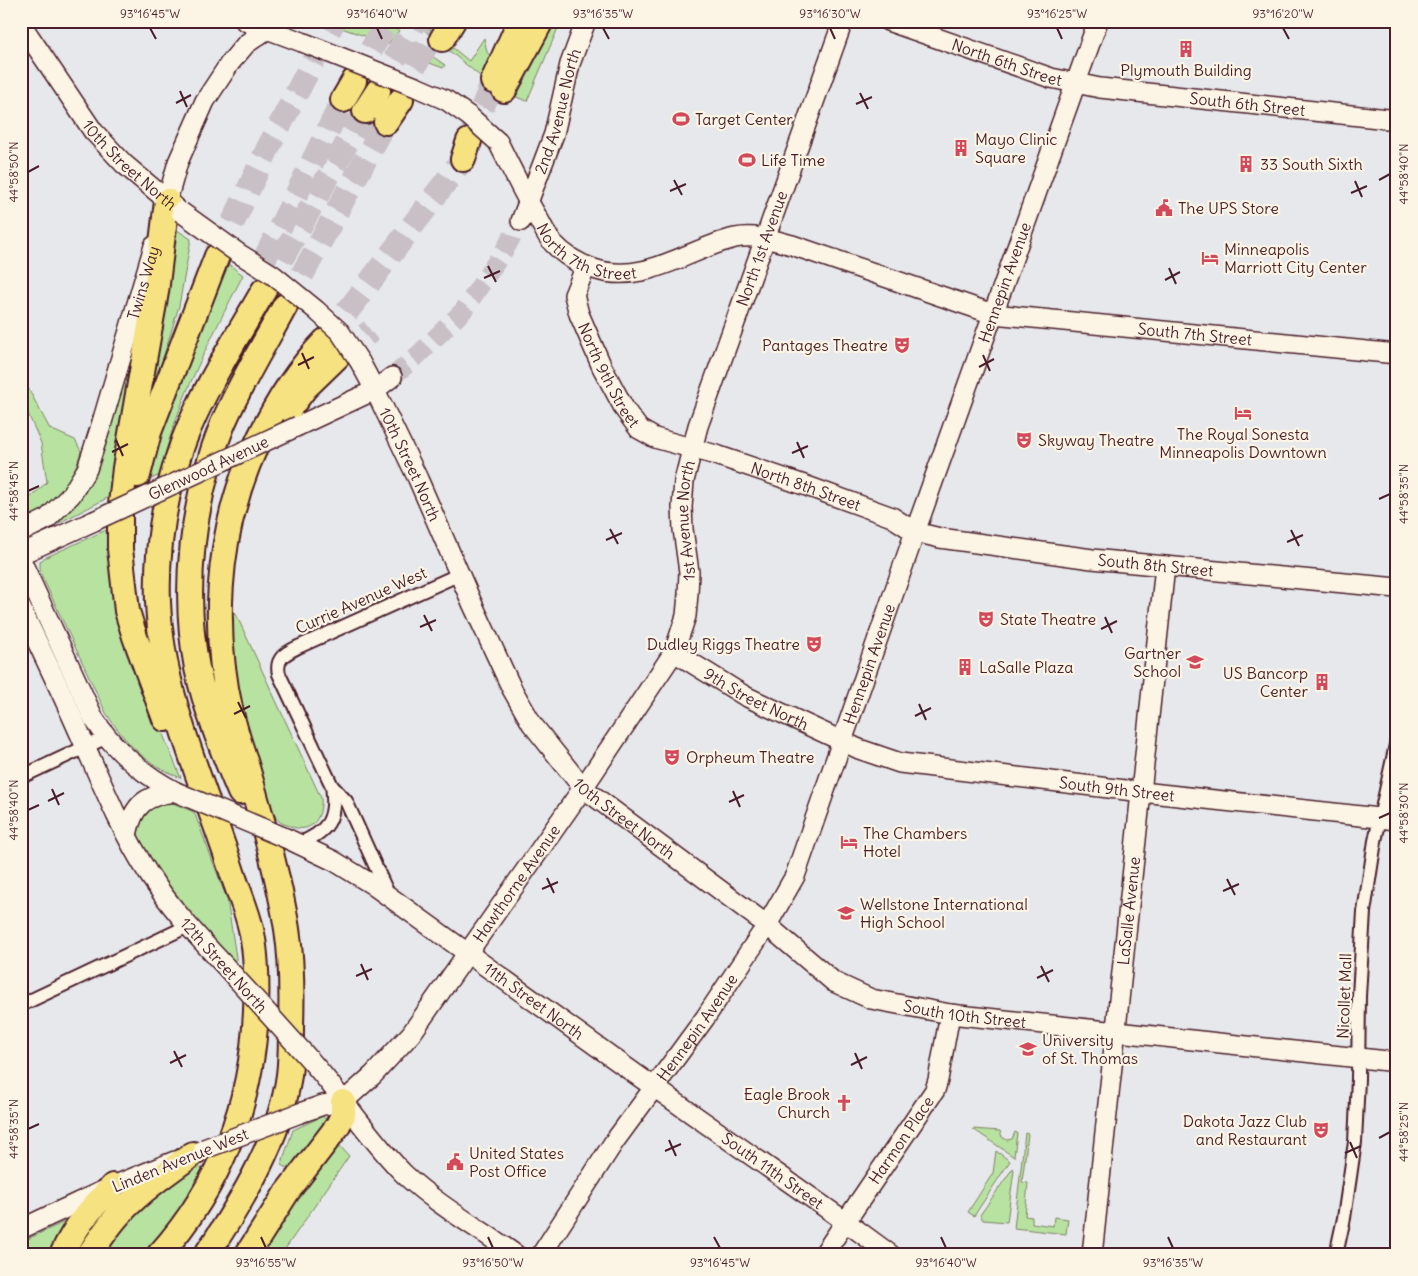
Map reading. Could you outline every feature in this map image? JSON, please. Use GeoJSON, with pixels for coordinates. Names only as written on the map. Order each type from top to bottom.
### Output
{"type":"FeatureCollection","features":[{"type":"Feature","properties":{"kind":"highway"},"geometry":{"type":"LineString","coordinates":[[520,21],[498,85],[541,21]]}},
{"type":"Feature","properties":{"kind":"highway"},"geometry":{"type":"LineString","coordinates":[[365,111],[392,96],[386,122]]}},
{"type":"Feature","properties":{"kind":"highway"},"geometry":{"type":"LineString","coordinates":[[174,206],[156,292],[125,468],[120,513],[120,549],[127,611],[154,691],[185,772],[224,848]]}},
{"type":"Feature","properties":{"kind":"highway"},"geometry":{"type":"LineString","coordinates":[[154,691],[140,623],[132,525],[137,480],[149,432],[218,256]]}},
{"type":"Feature","properties":{"kind":"highway"},"geometry":{"type":"LineString","coordinates":[[159,1255],[183,1226],[199,1201],[222,1157],[239,1117],[255,1041],[257,984],[251,929],[178,714],[164,658],[158,602],[160,545],[168,491],[193,409],[204,379],[258,286]]}},
{"type":"Feature","properties":{"kind":"highway"},"geometry":{"type":"LineString","coordinates":[[281,896],[269,858],[234,777],[208,705],[198,669],[194,644],[190,590],[194,529],[214,449],[233,403],[285,306]]}},
{"type":"Feature","properties":{"kind":"highway"},"geometry":{"type":"LineString","coordinates":[[206,1255],[232,1216],[275,1128],[286,1091],[290,1054],[292,986],[287,931],[281,896],[251,780],[236,734],[223,670],[220,592],[232,514],[250,475],[284,416],[306,388],[331,349]]}},
{"type":"Feature","properties":{"kind":"highway"},"geometry":{"type":"LineString","coordinates":[[246,1255],[287,1192],[337,1127],[343,1115],[343,1102]]}},
{"type":"Feature","properties":{"kind":"highway"},"geometry":{"type":"LineString","coordinates":[[89,1255],[114,1220],[129,1205],[147,1188],[199,1151]]}},
{"type":"Feature","properties":{"kind":"highway"},"geometry":{"type":"LineString","coordinates":[[62,1255],[73,1232],[81,1221],[113,1186]]}},
{"type":"Feature","properties":{"kind":"street","name":"North 7th Street"},"geometry":{"type":"LineString","coordinates":[[245,21],[446,100],[469,116],[498,142],[551,241],[569,258],[586,266],[607,274],[638,273],[737,238],[765,237],[993,314]]}},
{"type":"Feature","properties":{"kind":"street","name":"2nd Avenue North"},"geometry":{"type":"LineString","coordinates":[[528,201],[554,134],[570,64],[586,21]]}},
{"type":"Feature","properties":{"kind":"street","name":"North 1st Avenue"},"geometry":{"type":"LineString","coordinates":[[691,449],[843,21]]}},
{"type":"Feature","properties":{"kind":"street","name":"North 6th Street"},"geometry":{"type":"LineString","coordinates":[[888,21],[1055,80],[1100,88]]}},
{"type":"Feature","properties":{"kind":"street","name":"Hennepin Avenue"},"geometry":{"type":"LineString","coordinates":[[541,1255],[614,1142],[705,1018],[767,925],[795,876],[915,532],[1098,21]]}},
{"type":"Feature","properties":{"kind":"street","name":"10th Street North"},"geometry":{"type":"LineString","coordinates":[[21,24],[94,131],[124,164],[174,206],[238,253],[273,275],[340,332],[360,362],[375,390],[418,479],[521,706],[532,724],[583,788],[767,925]]}},
{"type":"Feature","properties":{"kind":"street","name":"Twins Way"},"geometry":{"type":"LineString","coordinates":[[21,532],[48,519],[71,495],[87,468],[174,206],[178,162],[205,101],[230,63],[246,44],[266,30]]}},
{"type":"Feature","properties":{"kind":"street","name":"South 6th Street"},"geometry":{"type":"LineString","coordinates":[[1100,88],[1397,120]]}},
{"type":"Feature","properties":{"kind":"street"},"geometry":{"type":"LineString","coordinates":[[521,221],[528,201]]}},
{"type":"Feature","properties":{"kind":"street","name":"North 9th Street"},"geometry":{"type":"LineString","coordinates":[[586,266],[574,295],[579,314],[602,367],[624,410],[638,428],[655,438],[691,449]]}},
{"type":"Feature","properties":{"kind":"street","name":"South 7th Street"},"geometry":{"type":"LineString","coordinates":[[993,314],[1397,354]]}},
{"type":"Feature","properties":{"kind":"street","name":"Glenwood Avenue"},"geometry":{"type":"LineString","coordinates":[[21,554],[375,390],[392,377]]}},
{"type":"Feature","properties":{"kind":"street","name":"North 8th Street"},"geometry":{"type":"LineString","coordinates":[[691,449],[716,455],[892,516],[915,532]]}},
{"type":"Feature","properties":{"kind":"street","name":"1st Avenue North"},"geometry":{"type":"LineString","coordinates":[[674,652],[686,616],[688,594],[689,572],[682,507],[684,481],[691,449]]}},
{"type":"Feature","properties":{"kind":"street","name":"South 8th Street"},"geometry":{"type":"LineString","coordinates":[[915,532],[940,538],[1039,552],[1397,588]]}},
{"type":"Feature","properties":{"kind":"street"},"geometry":{"type":"LineString","coordinates":[[21,560],[94,719],[107,737],[136,768],[176,792]]}},
{"type":"Feature","properties":{"kind":"street","name":"LaSalle Avenue"},"geometry":{"type":"LineString","coordinates":[[1092,1255],[1165,566]]}},
{"type":"Feature","properties":{"kind":"street","name":"Currie Avenue West"},"geometry":{"type":"LineString","coordinates":[[279,660],[284,654],[298,647],[460,574]]}},
{"type":"Feature","properties":{"kind":"street","name":"12th Street North"},"geometry":{"type":"LineString","coordinates":[[21,608],[127,835],[166,900],[311,1061],[372,1139],[412,1181],[449,1210],[516,1255]]}},
{"type":"Feature","properties":{"kind":"street","name":"9th Street North"},"geometry":{"type":"LineString","coordinates":[[674,652],[745,696],[842,742]]}},
{"type":"Feature","properties":{"kind":"street","name":"Hawthorne Avenue"},"geometry":{"type":"LineString","coordinates":[[343,1102],[405,1042],[583,788],[674,652]]}},
{"type":"Feature","properties":{"kind":"street","name":"11th Street North"},"geometry":{"type":"LineString","coordinates":[[279,660],[279,674],[332,786],[334,807],[330,822],[316,835],[293,841]]}},
{"type":"Feature","properties":{"kind":"street"},"geometry":{"type":"LineString","coordinates":[[21,777],[107,737]]}},
{"type":"Feature","properties":{"kind":"street","name":"Nicollet Mall"},"geometry":{"type":"LineString","coordinates":[[1336,1255],[1353,1162],[1357,1118],[1359,996],[1364,912],[1388,819],[1397,740]]}},
{"type":"Feature","properties":{"kind":"street","name":"South 9th Street"},"geometry":{"type":"LineString","coordinates":[[842,742],[900,763],[1388,819]]}},
{"type":"Feature","properties":{"kind":"street","name":"11th Street North"},"geometry":{"type":"LineString","coordinates":[[332,786],[341,794],[347,804],[389,897]]}},
{"type":"Feature","properties":{"kind":"street"},"geometry":{"type":"LineString","coordinates":[[127,835],[132,819],[147,799],[154,795],[176,792]]}},
{"type":"Feature","properties":{"kind":"street","name":"11th Street North"},"geometry":{"type":"LineString","coordinates":[[176,792],[293,841],[345,868],[389,897],[654,1087]]}},
{"type":"Feature","properties":{"kind":"street","name":"South 10th Street"},"geometry":{"type":"LineString","coordinates":[[767,925],[834,982],[871,1000],[950,1014],[1397,1062]]}},
{"type":"Feature","properties":{"kind":"street"},"geometry":{"type":"LineString","coordinates":[[21,1005],[188,926]]}},
{"type":"Feature","properties":{"kind":"street","name":"Harmon Place"},"geometry":{"type":"LineString","coordinates":[[823,1255],[935,1090],[950,1014]]}},
{"type":"Feature","properties":{"kind":"street","name":"South 11th Street"},"geometry":{"type":"LineString","coordinates":[[654,1087],[891,1255]]}},
{"type":"Feature","properties":{"kind":"street","name":"Linden Avenue West"},"geometry":{"type":"LineString","coordinates":[[21,1229],[113,1186],[199,1151],[323,1105],[343,1102]]}},
{"type":"Feature","properties":{"kind":"green space"},"geometry":{"type":"Polygon","coordinates":[[[321,21],[385,21],[399,31],[388,44],[321,21]]]}},
{"type":"Feature","properties":{"kind":"green space"},"geometry":{"type":"Polygon","coordinates":[[[556,21],[561,21],[527,101],[516,97],[556,21]]]}},
{"type":"Feature","properties":{"kind":"green space"},"geometry":{"type":"Polygon","coordinates":[[[426,26],[469,61],[484,38],[487,52],[491,57],[503,95],[424,30],[426,26]]]}},
{"type":"Feature","properties":{"kind":"green space"},"geometry":{"type":"Polygon","coordinates":[[[414,44],[445,65],[443,68],[408,55],[414,44]]]}},
{"type":"Feature","properties":{"kind":"green space"},"geometry":{"type":"Polygon","coordinates":[[[177,230],[191,239],[179,306],[148,407],[144,405],[177,230]]]}},
{"type":"Feature","properties":{"kind":"green space"},"geometry":{"type":"Polygon","coordinates":[[[223,260],[243,275],[195,372],[175,422],[160,475],[142,483],[223,260]]]}},
{"type":"Feature","properties":{"kind":"green space"},"geometry":{"type":"Polygon","coordinates":[[[143,300],[115,494],[55,525],[77,500],[143,300]]]}},
{"type":"Feature","properties":{"kind":"green space"},"geometry":{"type":"Polygon","coordinates":[[[21,375],[50,429],[75,440],[81,451],[72,476],[51,506],[42,514],[21,521],[21,506],[47,482],[41,443],[21,398],[21,375]]]}},
{"type":"Feature","properties":{"kind":"green space"},"geometry":{"type":"Polygon","coordinates":[[[113,527],[147,696],[181,778],[147,760],[122,735],[106,713],[40,572],[40,562],[44,558],[113,527]]]}},
{"type":"Feature","properties":{"kind":"green space"},"geometry":{"type":"Polygon","coordinates":[[[235,612],[321,798],[318,818],[310,826],[297,828],[286,825],[276,818],[262,780],[236,692],[229,613],[235,612]]]}},
{"type":"Feature","properties":{"kind":"green space"},"geometry":{"type":"Polygon","coordinates":[[[168,801],[194,812],[227,899],[237,964],[182,907],[157,872],[139,839],[138,822],[147,808],[168,801]]]}},
{"type":"Feature","properties":{"kind":"green space"},"geometry":{"type":"Polygon","coordinates":[[[323,1116],[330,1125],[292,1170],[281,1165],[293,1130],[323,1116]]]}},
{"type":"Feature","properties":{"kind":"green space"},"geometry":{"type":"Polygon","coordinates":[[[973,1129],[1000,1131],[1002,1137],[1007,1140],[1012,1139],[1015,1132],[1017,1133],[1014,1157],[973,1129]]]}},
{"type":"Feature","properties":{"kind":"green space"},"geometry":{"type":"Polygon","coordinates":[[[1025,1133],[1028,1134],[1022,1182],[1028,1183],[1025,1216],[1032,1217],[1032,1223],[1053,1226],[1054,1217],[1068,1219],[1066,1234],[1014,1228],[1025,1133]]]}},
{"type":"Feature","properties":{"kind":"green space"},"geometry":{"type":"Polygon","coordinates":[[[339,1145],[349,1156],[281,1255],[259,1255],[296,1198],[339,1145]]]}},
{"type":"Feature","properties":{"kind":"green space"},"geometry":{"type":"Polygon","coordinates":[[[996,1151],[1010,1161],[974,1216],[968,1212],[993,1173],[996,1151]]]}},
{"type":"Feature","properties":{"kind":"green space"},"geometry":{"type":"Polygon","coordinates":[[[198,1166],[202,1169],[182,1203],[167,1225],[141,1255],[96,1255],[118,1227],[184,1173],[198,1166]]]}},
{"type":"Feature","properties":{"kind":"green space"},"geometry":{"type":"Polygon","coordinates":[[[1013,1168],[1007,1222],[983,1220],[980,1215],[1013,1168]]]}},
{"type":"Feature","properties":{"kind":"green space"},"geometry":{"type":"Polygon","coordinates":[[[73,1218],[57,1255],[21,1255],[21,1242],[73,1218]]]}},
{"type":"Feature","properties":{"kind":"tunnel"},"geometry":{"type":"LineString","coordinates":[[217,256],[269,146],[334,21]]}},
{"type":"Feature","properties":{"kind":"tunnel"},"geometry":{"type":"LineString","coordinates":[[354,81],[387,21]]}},
{"type":"Feature","properties":{"kind":"tunnel"},"geometry":{"type":"LineString","coordinates":[[378,91],[415,21]]}},
{"type":"Feature","properties":{"kind":"tunnel"},"geometry":{"type":"LineString","coordinates":[[397,98],[434,32]]}},
{"type":"Feature","properties":{"kind":"tunnel"},"geometry":{"type":"LineString","coordinates":[[469,141],[493,81]]}},
{"type":"Feature","properties":{"kind":"tunnel"},"geometry":{"type":"LineString","coordinates":[[264,260],[343,100]]}},
{"type":"Feature","properties":{"kind":"tunnel"},"geometry":{"type":"LineString","coordinates":[[264,290],[365,111]]}},
{"type":"Feature","properties":{"kind":"tunnel"},"geometry":{"type":"LineString","coordinates":[[285,306],[386,122]]}},
{"type":"Feature","properties":{"kind":"tunnel"},"geometry":{"type":"LineString","coordinates":[[325,341],[463,159]]}},
{"type":"Feature","properties":{"kind":"tunnel"},"geometry":{"type":"LineString","coordinates":[[392,377],[417,356],[463,311],[505,249],[521,221]]}},
{"type":"Feature","properties":{"kind":"tunnel"},"geometry":{"type":"LineString","coordinates":[[337,357],[371,331]]}},
{"type":"Feature","properties":{"kind":"place","name":"Plymouth Building"},"geometry":{"type":"Point","coordinates":[1186,49]}},
{"type":"Feature","properties":{"kind":"place","name":"Target Center"},"geometry":{"type":"Point","coordinates":[681,119]}},
{"type":"Feature","properties":{"kind":"place","name":"Mayo Clinic Square"},"geometry":{"type":"Point","coordinates":[961,148]}},
{"type":"Feature","properties":{"kind":"place","name":"Life Time"},"geometry":{"type":"Point","coordinates":[747,160]}},
{"type":"Feature","properties":{"kind":"place","name":"33 South Sixth"},"geometry":{"type":"Point","coordinates":[1246,164]}},
{"type":"Feature","properties":{"kind":"place","name":"The UPS Store"},"geometry":{"type":"Point","coordinates":[1164,208]}},
{"type":"Feature","properties":{"kind":"place","name":"Minneapolis Marriott City Center"},"geometry":{"type":"Point","coordinates":[1210,258]}},
{"type":"Feature","properties":{"kind":"place","name":"Pantages Theatre"},"geometry":{"type":"Point","coordinates":[902,345]}},
{"type":"Feature","properties":{"kind":"place","name":"The Royal Sonesta Minneapolis Downtown"},"geometry":{"type":"Point","coordinates":[1243,413]}},
{"type":"Feature","properties":{"kind":"place","name":"Skyway Theatre"},"geometry":{"type":"Point","coordinates":[1024,440]}},
{"type":"Feature","properties":{"kind":"place","name":"State Theatre"},"geometry":{"type":"Point","coordinates":[986,619]}},
{"type":"Feature","properties":{"kind":"place","name":"Dudley Riggs Theatre"},"geometry":{"type":"Point","coordinates":[814,644]}},
{"type":"Feature","properties":{"kind":"place","name":"Gartner School"},"geometry":{"type":"Point","coordinates":[1195,662]}},
{"type":"Feature","properties":{"kind":"place","name":"LaSalle Plaza"},"geometry":{"type":"Point","coordinates":[965,667]}},
{"type":"Feature","properties":{"kind":"place","name":"US Bancorp Center"},"geometry":{"type":"Point","coordinates":[1322,682]}},
{"type":"Feature","properties":{"kind":"place","name":"Orpheum Theatre"},"geometry":{"type":"Point","coordinates":[672,757]}},
{"type":"Feature","properties":{"kind":"place","name":"The Chambers Hotel"},"geometry":{"type":"Point","coordinates":[849,842]}},
{"type":"Feature","properties":{"kind":"place","name":"Wellstone International High School"},"geometry":{"type":"Point","coordinates":[846,913]}},
{"type":"Feature","properties":{"kind":"place","name":"University of St. Thomas"},"geometry":{"type":"Point","coordinates":[1028,1049]}},
{"type":"Feature","properties":{"kind":"place","name":"Eagle Brook Church"},"geometry":{"type":"Point","coordinates":[844,1103]}},
{"type":"Feature","properties":{"kind":"place","name":"Dakota Jazz Club and Restaurant"},"geometry":{"type":"Point","coordinates":[1321,1130]}},
{"type":"Feature","properties":{"kind":"place","name":"United States Post Office"},"geometry":{"type":"Point","coordinates":[455,1162]}}]}
